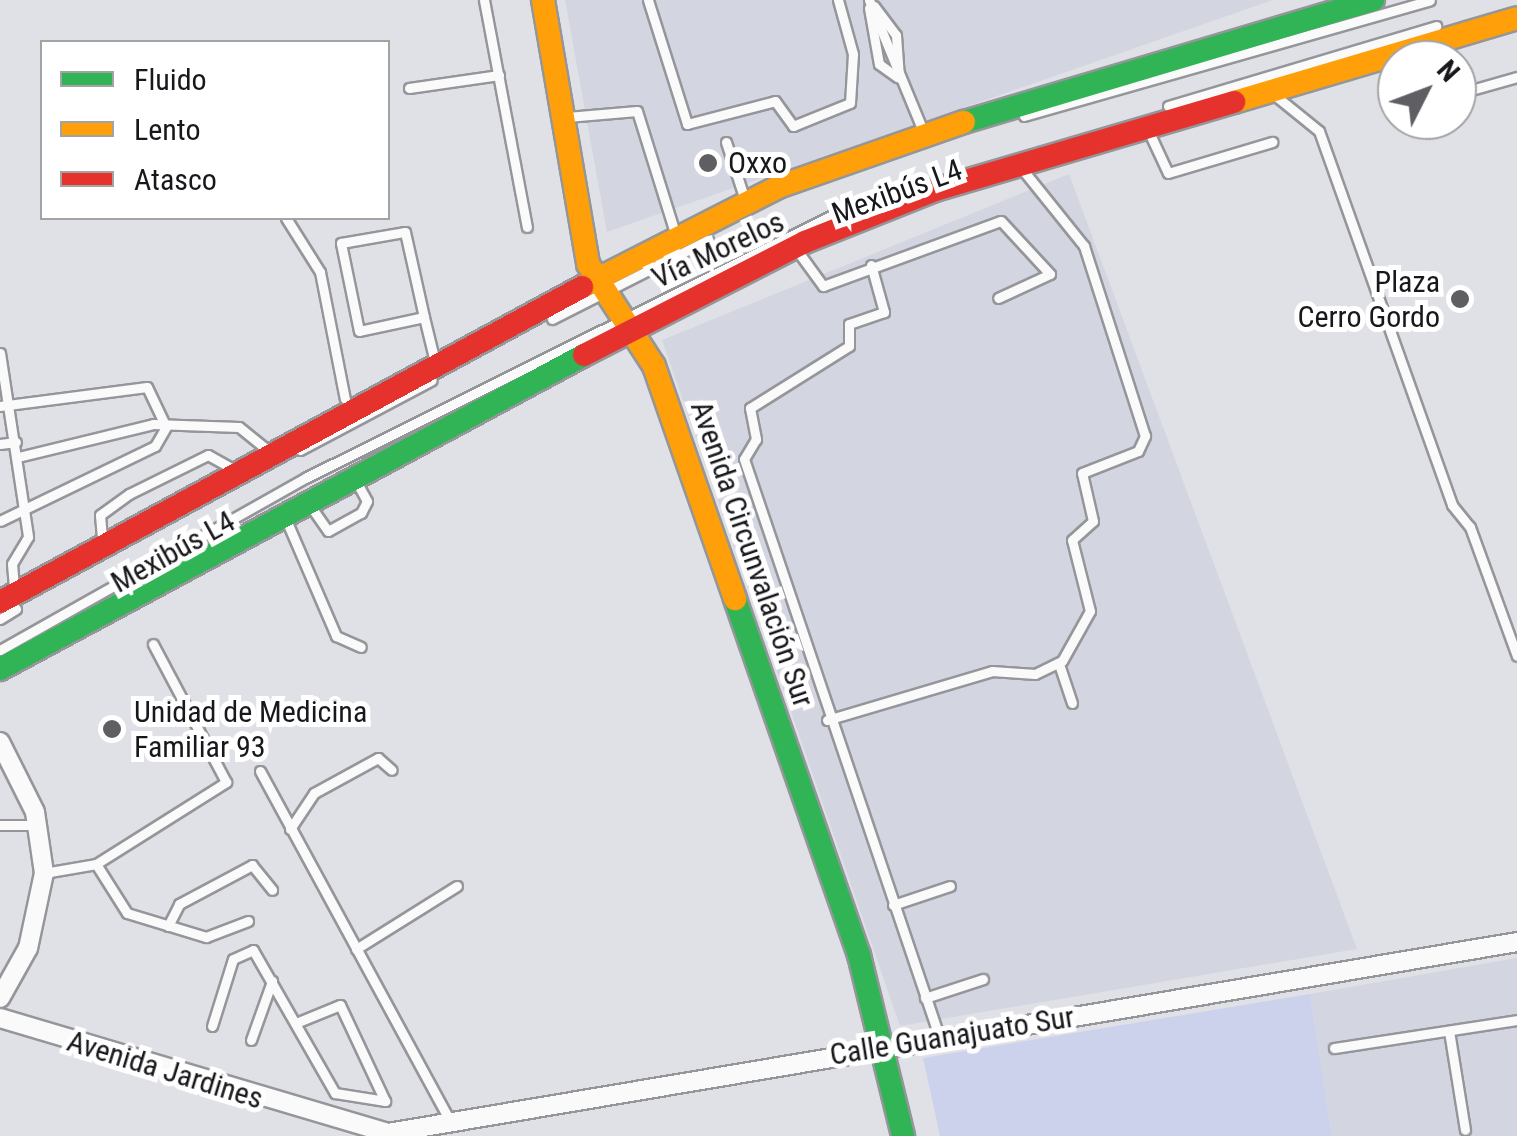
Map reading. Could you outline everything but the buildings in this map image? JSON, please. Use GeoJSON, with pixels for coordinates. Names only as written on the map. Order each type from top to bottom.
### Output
{"type":"FeatureCollection","features":[{"type":"Feature","properties":{"kind":"main road","name":"Avenida Circunvalación Sur"},"geometry":{"type":"LineString","coordinates":[[543,0],[564,118],[603,288],[630,319],[884,1047],[903,1136]]}},
{"type":"Feature","properties":{"kind":"main road","name":"Vía Morelos"},"geometry":{"type":"LineString","coordinates":[[8,598],[346,407],[434,361],[603,288],[677,240],[746,204],[924,134],[1337,5],[1373,0]]}},
{"type":"Feature","properties":{"kind":"main road","name":"Vía Morelos"},"geometry":{"type":"LineString","coordinates":[[1456,40],[1517,18]]}},
{"type":"Feature","properties":{"kind":"main road","name":"Vía Morelos"},"geometry":{"type":"LineString","coordinates":[[0,669],[630,319],[796,246],[1020,166],[1273,90],[1377,64]]}},
{"type":"Feature","properties":{"kind":"street"},"geometry":{"type":"LineString","coordinates":[[0,998],[28,948],[44,873],[39,825],[2,750]]}},
{"type":"Feature","properties":{"kind":"street","name":"Calle Guanajuato Sur"},"geometry":{"type":"LineString","coordinates":[[388,1133],[1517,942]]}},
{"type":"Feature","properties":{"kind":"street","name":"Avenida Jardines"},"geometry":{"type":"LineString","coordinates":[[0,1018],[336,1123],[388,1133]]}},
{"type":"Feature","properties":{"kind":"lane"},"geometry":{"type":"LineString","coordinates":[[484,0],[527,227]]}},
{"type":"Feature","properties":{"kind":"lane"},"geometry":{"type":"LineString","coordinates":[[649,0],[686,124],[776,101],[793,126],[851,98],[854,54],[838,0]]}},
{"type":"Feature","properties":{"kind":"lane"},"geometry":{"type":"LineString","coordinates":[[869,0],[924,134]]}},
{"type":"Feature","properties":{"kind":"lane","name":"Mexibús L4"},"geometry":{"type":"LineString","coordinates":[[0,619],[282,460],[603,288],[864,166],[1430,0]]}},
{"type":"Feature","properties":{"kind":"lane","name":"Mexibús L4"},"geometry":{"type":"LineString","coordinates":[[0,650],[794,230],[939,175],[1517,3]]}},
{"type":"Feature","properties":{"kind":"lane"},"geometry":{"type":"LineString","coordinates":[[410,88],[499,74]]}},
{"type":"Feature","properties":{"kind":"lane"},"geometry":{"type":"LineString","coordinates":[[1477,88],[1517,77]]}},
{"type":"Feature","properties":{"kind":"lane"},"geometry":{"type":"LineString","coordinates":[[1273,90],[1318,129],[1452,505],[1470,528],[1517,656]]}},
{"type":"Feature","properties":{"kind":"lane"},"geometry":{"type":"LineString","coordinates":[[564,118],[637,111],[677,240]]}},
{"type":"Feature","properties":{"kind":"lane"},"geometry":{"type":"LineString","coordinates":[[1147,128],[1168,173],[1272,142]]}},
{"type":"Feature","properties":{"kind":"lane"},"geometry":{"type":"LineString","coordinates":[[726,142],[746,204]]}},
{"type":"Feature","properties":{"kind":"lane"},"geometry":{"type":"LineString","coordinates":[[827,720],[992,671],[1033,675],[1058,664],[1092,605],[1072,540],[1093,521],[1082,473],[1138,450],[1145,436],[1084,246],[1020,166]]}},
{"type":"Feature","properties":{"kind":"lane"},"geometry":{"type":"LineString","coordinates":[[287,220],[320,272],[346,407]]}},
{"type":"Feature","properties":{"kind":"lane"},"geometry":{"type":"LineString","coordinates":[[796,246],[820,286],[1002,221],[1050,274],[998,298]]}},
{"type":"Feature","properties":{"kind":"lane"},"geometry":{"type":"LineString","coordinates":[[424,317],[359,331],[342,243],[408,235],[434,361]]}},
{"type":"Feature","properties":{"kind":"lane"},"geometry":{"type":"LineString","coordinates":[[872,265],[884,312],[849,324],[850,345],[748,414],[756,439],[744,459],[827,720],[940,1038]]}},
{"type":"Feature","properties":{"kind":"lane"},"geometry":{"type":"LineString","coordinates":[[0,353],[28,540],[12,568],[8,598]]}},
{"type":"Feature","properties":{"kind":"lane"},"geometry":{"type":"LineString","coordinates":[[5,405],[147,387],[166,426]]}},
{"type":"Feature","properties":{"kind":"lane"},"geometry":{"type":"LineString","coordinates":[[0,520],[156,446],[166,426]]}},
{"type":"Feature","properties":{"kind":"lane"},"geometry":{"type":"LineString","coordinates":[[18,458],[166,426],[238,426],[266,450]]}},
{"type":"Feature","properties":{"kind":"lane"},"geometry":{"type":"LineString","coordinates":[[0,444],[16,442]]}},
{"type":"Feature","properties":{"kind":"lane"},"geometry":{"type":"LineString","coordinates":[[306,499],[324,529],[334,530],[367,506],[352,474]]}},
{"type":"Feature","properties":{"kind":"lane"},"geometry":{"type":"LineString","coordinates":[[282,512],[336,636],[361,648]]}},
{"type":"Feature","properties":{"kind":"lane"},"geometry":{"type":"LineString","coordinates":[[0,567],[12,568]]}},
{"type":"Feature","properties":{"kind":"lane"},"geometry":{"type":"LineString","coordinates":[[44,873],[96,864],[226,782],[153,644]]}},
{"type":"Feature","properties":{"kind":"lane"},"geometry":{"type":"LineString","coordinates":[[1058,664],[1072,703]]}},
{"type":"Feature","properties":{"kind":"lane"},"geometry":{"type":"LineString","coordinates":[[290,828],[314,792],[378,758],[392,770]]}},
{"type":"Feature","properties":{"kind":"lane"},"geometry":{"type":"LineString","coordinates":[[260,771],[451,1124]]}},
{"type":"Feature","properties":{"kind":"lane"},"geometry":{"type":"LineString","coordinates":[[0,825],[39,825]]}},
{"type":"Feature","properties":{"kind":"lane"},"geometry":{"type":"LineString","coordinates":[[96,864],[124,910],[209,937],[248,921]]}},
{"type":"Feature","properties":{"kind":"lane"},"geometry":{"type":"LineString","coordinates":[[168,926],[179,904],[252,865],[272,890]]}},
{"type":"Feature","properties":{"kind":"lane"},"geometry":{"type":"LineString","coordinates":[[356,949],[457,886]]}},
{"type":"Feature","properties":{"kind":"lane"},"geometry":{"type":"LineString","coordinates":[[893,905],[950,886]]}},
{"type":"Feature","properties":{"kind":"lane"},"geometry":{"type":"LineString","coordinates":[[212,1026],[240,951],[256,953],[342,1099],[336,1123]]}},
{"type":"Feature","properties":{"kind":"lane"},"geometry":{"type":"LineString","coordinates":[[925,998],[984,979]]}},
{"type":"Feature","properties":{"kind":"lane"},"geometry":{"type":"LineString","coordinates":[[251,1040],[272,980]]}},
{"type":"Feature","properties":{"kind":"lane"},"geometry":{"type":"LineString","coordinates":[[296,1024],[342,1008],[388,1097],[342,1099]]}},
{"type":"Feature","properties":{"kind":"lane"},"geometry":{"type":"LineString","coordinates":[[1334,1048],[1517,1020]]}},
{"type":"Feature","properties":{"kind":"lane"},"geometry":{"type":"LineString","coordinates":[[1449,1031],[1465,1130]]}},
{"type":"Feature","properties":{"kind":"shaded area"},"geometry":{"type":"Polygon","coordinates":[[[565,0],[1273,0],[607,232],[565,0]]]}},
{"type":"Feature","properties":{"kind":"shaded area"},"geometry":{"type":"Polygon","coordinates":[[[1069,174],[1357,949],[900,1026],[662,340],[1069,174]]]}},
{"type":"Feature","properties":{"kind":"shaded area"},"geometry":{"type":"Polygon","coordinates":[[[1517,958],[1517,1136],[1332,1136],[1310,994],[1517,958]]]}},
{"type":"Feature","properties":{"kind":"shaded area"},"geometry":{"type":"Polygon","coordinates":[[[1310,994],[1332,1136],[940,1136],[923,1058],[1310,994]]]}},
{"type":"Feature","properties":{"kind":"traffic: fast"},"geometry":{"type":"LineString","coordinates":[[964,122],[1373,0]]}},
{"type":"Feature","properties":{"kind":"traffic: fast"},"geometry":{"type":"LineString","coordinates":[[0,669],[584,355]]}},
{"type":"Feature","properties":{"kind":"traffic: fast"},"geometry":{"type":"LineString","coordinates":[[735,599],[859,955],[903,1136]]}},
{"type":"Feature","properties":{"kind":"traffic: slow"},"geometry":{"type":"LineString","coordinates":[[543,0],[588,264],[654,366],[735,599]]}},
{"type":"Feature","properties":{"kind":"traffic: slow"},"geometry":{"type":"LineString","coordinates":[[1234,102],[1517,18]]}},
{"type":"Feature","properties":{"kind":"traffic: slow"},"geometry":{"type":"LineString","coordinates":[[582,287],[778,187],[964,122]]}},
{"type":"Feature","properties":{"kind":"traffic: jam"},"geometry":{"type":"LineString","coordinates":[[584,355],[805,242],[935,190],[1234,102]]}},
{"type":"Feature","properties":{"kind":"traffic: jam"},"geometry":{"type":"LineString","coordinates":[[0,602],[582,287]]}},
{"type":"Feature","properties":{"kind":"place","name":"Oxxo"},"geometry":{"type":"Point","coordinates":[708,163]}},
{"type":"Feature","properties":{"kind":"place","name":"Plaza Cerro Gordo"},"geometry":{"type":"Point","coordinates":[1460,299]}},
{"type":"Feature","properties":{"kind":"place","name":"Unidad de Medicina Familiar 93"},"geometry":{"type":"Point","coordinates":[112,729]}}]}
